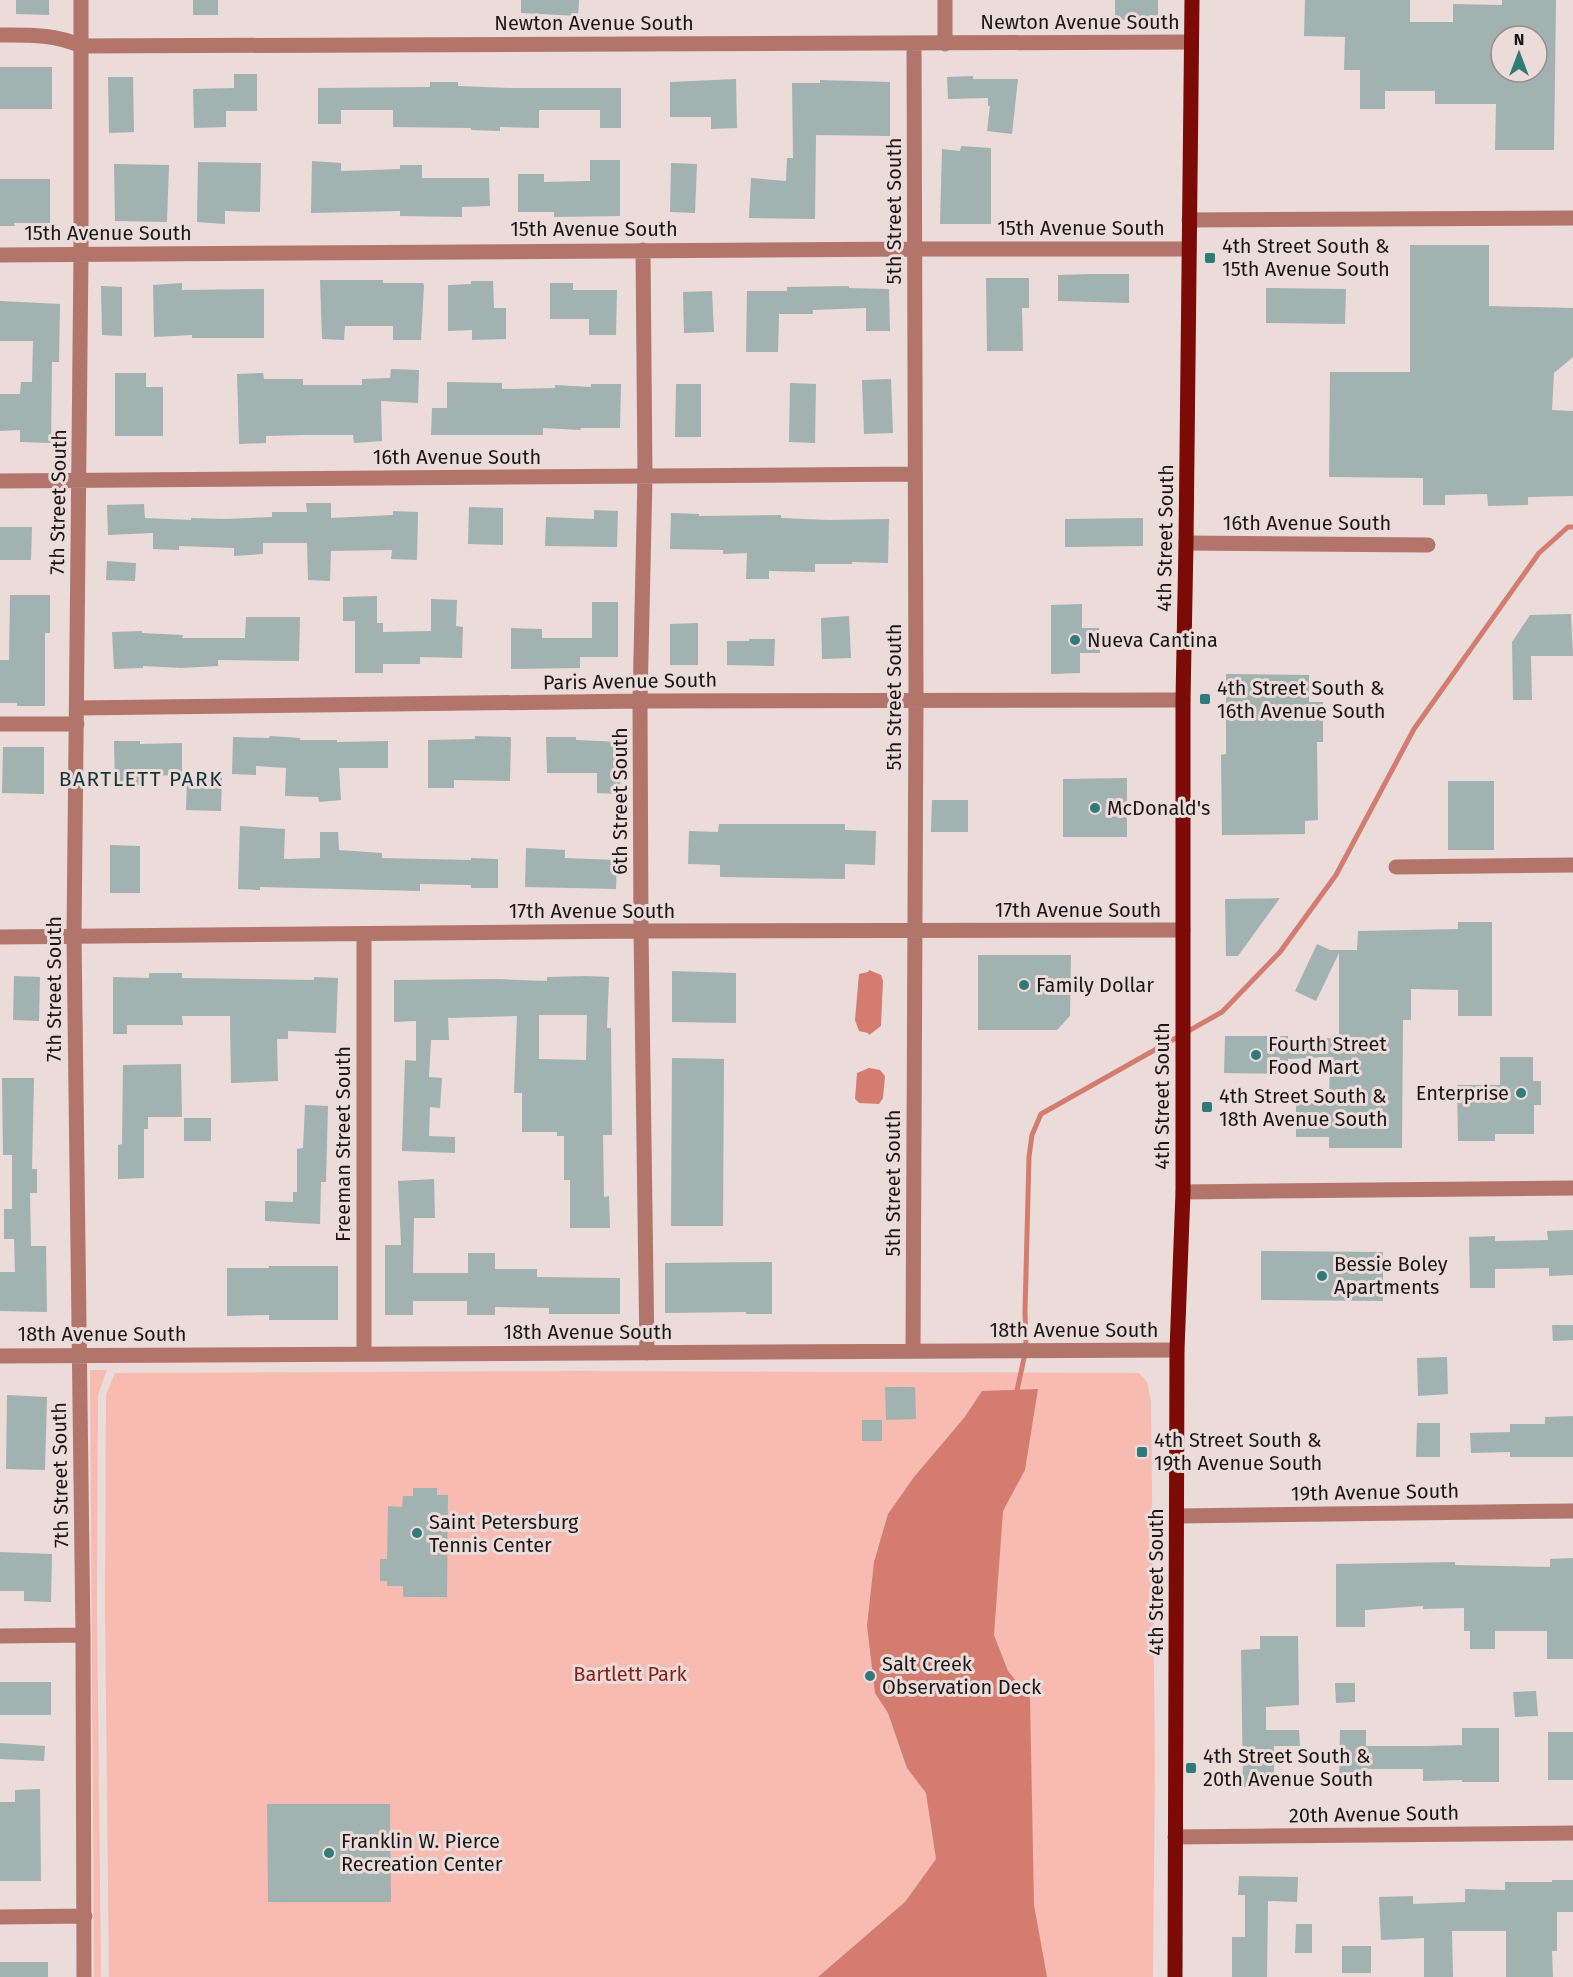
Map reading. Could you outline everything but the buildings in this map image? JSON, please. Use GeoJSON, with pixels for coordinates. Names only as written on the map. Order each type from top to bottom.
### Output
{"type":"FeatureCollection","features":[{"type":"Feature","properties":{"kind":"main road","name":"4th Street South"},"geometry":{"type":"LineString","coordinates":[[1176,1977],[1177,1350],[1183,1192],[1183,700],[1192,0]]}},
{"type":"Feature","properties":{"kind":"street","name":"7th Street South"},"geometry":{"type":"LineString","coordinates":[[81,0],[81,254],[74,936],[83,1635],[84,1977]]}},
{"type":"Feature","properties":{"kind":"street"},"geometry":{"type":"LineString","coordinates":[[945,0],[945,44]]}},
{"type":"Feature","properties":{"kind":"street","name":"Newton Avenue South"},"geometry":{"type":"LineString","coordinates":[[0,35],[64,38],[81,46],[1191,42]]}},
{"type":"Feature","properties":{"kind":"street","name":"5th Street South"},"geometry":{"type":"LineString","coordinates":[[913,1351],[916,700],[914,43]]}},
{"type":"Feature","properties":{"kind":"street","name":"15th Avenue South"},"geometry":{"type":"LineString","coordinates":[[1189,220],[1573,218]]}},
{"type":"Feature","properties":{"kind":"street","name":"15th Avenue South"},"geometry":{"type":"LineString","coordinates":[[0,255],[1189,249]]}},
{"type":"Feature","properties":{"kind":"street","name":"6th Street South"},"geometry":{"type":"LineString","coordinates":[[643,250],[645,477],[640,701],[647,1353]]}},
{"type":"Feature","properties":{"kind":"street","name":"16th Avenue South"},"geometry":{"type":"LineString","coordinates":[[0,481],[915,474]]}},
{"type":"Feature","properties":{"kind":"street","name":"16th Avenue South"},"geometry":{"type":"LineString","coordinates":[[1186,543],[1428,545]]}},
{"type":"Feature","properties":{"kind":"street","name":"Paris Avenue South"},"geometry":{"type":"LineString","coordinates":[[0,724],[77,716],[640,701],[1183,700]]}},
{"type":"Feature","properties":{"kind":"street"},"geometry":{"type":"LineString","coordinates":[[1396,867],[1573,865]]}},
{"type":"Feature","properties":{"kind":"street","name":"17th Avenue South"},"geometry":{"type":"LineString","coordinates":[[0,937],[1184,930]]}},
{"type":"Feature","properties":{"kind":"street","name":"Freeman Street South"},"geometry":{"type":"LineString","coordinates":[[364,934],[364,1354]]}},
{"type":"Feature","properties":{"kind":"street"},"geometry":{"type":"LineString","coordinates":[[1183,1192],[1573,1188]]}},
{"type":"Feature","properties":{"kind":"street","name":"18th Avenue South"},"geometry":{"type":"LineString","coordinates":[[0,1356],[1177,1350]]}},
{"type":"Feature","properties":{"kind":"street","name":"19th Avenue South"},"geometry":{"type":"LineString","coordinates":[[1178,1516],[1573,1511]]}},
{"type":"Feature","properties":{"kind":"street"},"geometry":{"type":"LineString","coordinates":[[0,1636],[83,1635]]}},
{"type":"Feature","properties":{"kind":"street","name":"20th Avenue South"},"geometry":{"type":"LineString","coordinates":[[1175,1837],[1573,1833]]}},
{"type":"Feature","properties":{"kind":"street"},"geometry":{"type":"LineString","coordinates":[[0,1917],[85,1916]]}},
{"type":"Feature","properties":{"kind":"green space"},"geometry":{"type":"Polygon","coordinates":[[[90,1370],[107,1370],[98,1395],[97,1607],[101,1977],[94,1977],[90,1370]]]}},
{"type":"Feature","properties":{"kind":"green space","name":"Bartlett Park"},"geometry":{"type":"Polygon","coordinates":[[[580,1371],[1139,1373],[1147,1382],[1151,1401],[1155,1764],[1153,1977],[109,1977],[105,1607],[106,1395],[115,1373],[580,1371]]]}},
{"type":"Feature","properties":{"kind":"shaded area"},"geometry":{"type":"Polygon","coordinates":[[[869,970],[881,975],[883,981],[881,1026],[869,1035],[859,1031],[855,1020],[859,974],[869,970]]]}},
{"type":"Feature","properties":{"kind":"shaded area"},"geometry":{"type":"Polygon","coordinates":[[[869,1068],[880,1070],[885,1076],[883,1098],[879,1104],[859,1103],[855,1099],[857,1073],[869,1068]]]}},
{"type":"Feature","properties":{"kind":"shaded area"},"geometry":{"type":"Polygon","coordinates":[[[1038,1389],[1025,1470],[1003,1511],[994,1635],[1008,1671],[1030,1698],[1034,1905],[1047,1977],[818,1977],[905,1902],[936,1859],[926,1793],[907,1768],[888,1713],[875,1693],[867,1626],[874,1562],[888,1514],[914,1477],[964,1418],[982,1391],[1038,1389]]]}},
{"type":"Feature","properties":{"kind":"waterway"},"geometry":{"type":"LineString","coordinates":[[1016,1395],[1026,1349],[1029,1157],[1032,1135],[1041,1114],[1222,1012],[1280,952],[1336,875],[1414,729],[1539,553],[1568,527],[1573,527]]}},
{"type":"Feature","properties":{"kind":"place","name":"4th Street South & 15th Avenue South"},"geometry":{"type":"Point","coordinates":[1210,258]}},
{"type":"Feature","properties":{"kind":"place","name":"Nueva Cantina"},"geometry":{"type":"Point","coordinates":[1075,640]}},
{"type":"Feature","properties":{"kind":"place","name":"4th Street South & 16th Avenue South"},"geometry":{"type":"Point","coordinates":[1205,699]}},
{"type":"Feature","properties":{"kind":"place","name":"McDonald's"},"geometry":{"type":"Point","coordinates":[1095,808]}},
{"type":"Feature","properties":{"kind":"place","name":"Family Dollar"},"geometry":{"type":"Point","coordinates":[1024,985]}},
{"type":"Feature","properties":{"kind":"place","name":"Fourth Street Food Mart"},"geometry":{"type":"Point","coordinates":[1256,1055]}},
{"type":"Feature","properties":{"kind":"place","name":"Enterprise"},"geometry":{"type":"Point","coordinates":[1521,1093]}},
{"type":"Feature","properties":{"kind":"place","name":"4th Street South & 18th Avenue South"},"geometry":{"type":"Point","coordinates":[1207,1107]}},
{"type":"Feature","properties":{"kind":"place","name":"Bessie Boley Apartments"},"geometry":{"type":"Point","coordinates":[1322,1276]}},
{"type":"Feature","properties":{"kind":"place","name":"4th Street South & 19th Avenue South"},"geometry":{"type":"Point","coordinates":[1142,1452]}},
{"type":"Feature","properties":{"kind":"place","name":"Saint Petersburg Tennis Center"},"geometry":{"type":"Point","coordinates":[417,1533]}},
{"type":"Feature","properties":{"kind":"place","name":"Salt Creek Observation Deck"},"geometry":{"type":"Point","coordinates":[870,1676]}},
{"type":"Feature","properties":{"kind":"place","name":"4th Street South & 20th Avenue South"},"geometry":{"type":"Point","coordinates":[1191,1768]}},
{"type":"Feature","properties":{"kind":"place","name":"Franklin W. Pierce Recreation Center"},"geometry":{"type":"Point","coordinates":[329,1853]}},
{"type":"Feature","properties":{"kind":"district","name":"BARTLETT PARK"},"geometry":{"type":"Point","coordinates":[141,779]}}]}
